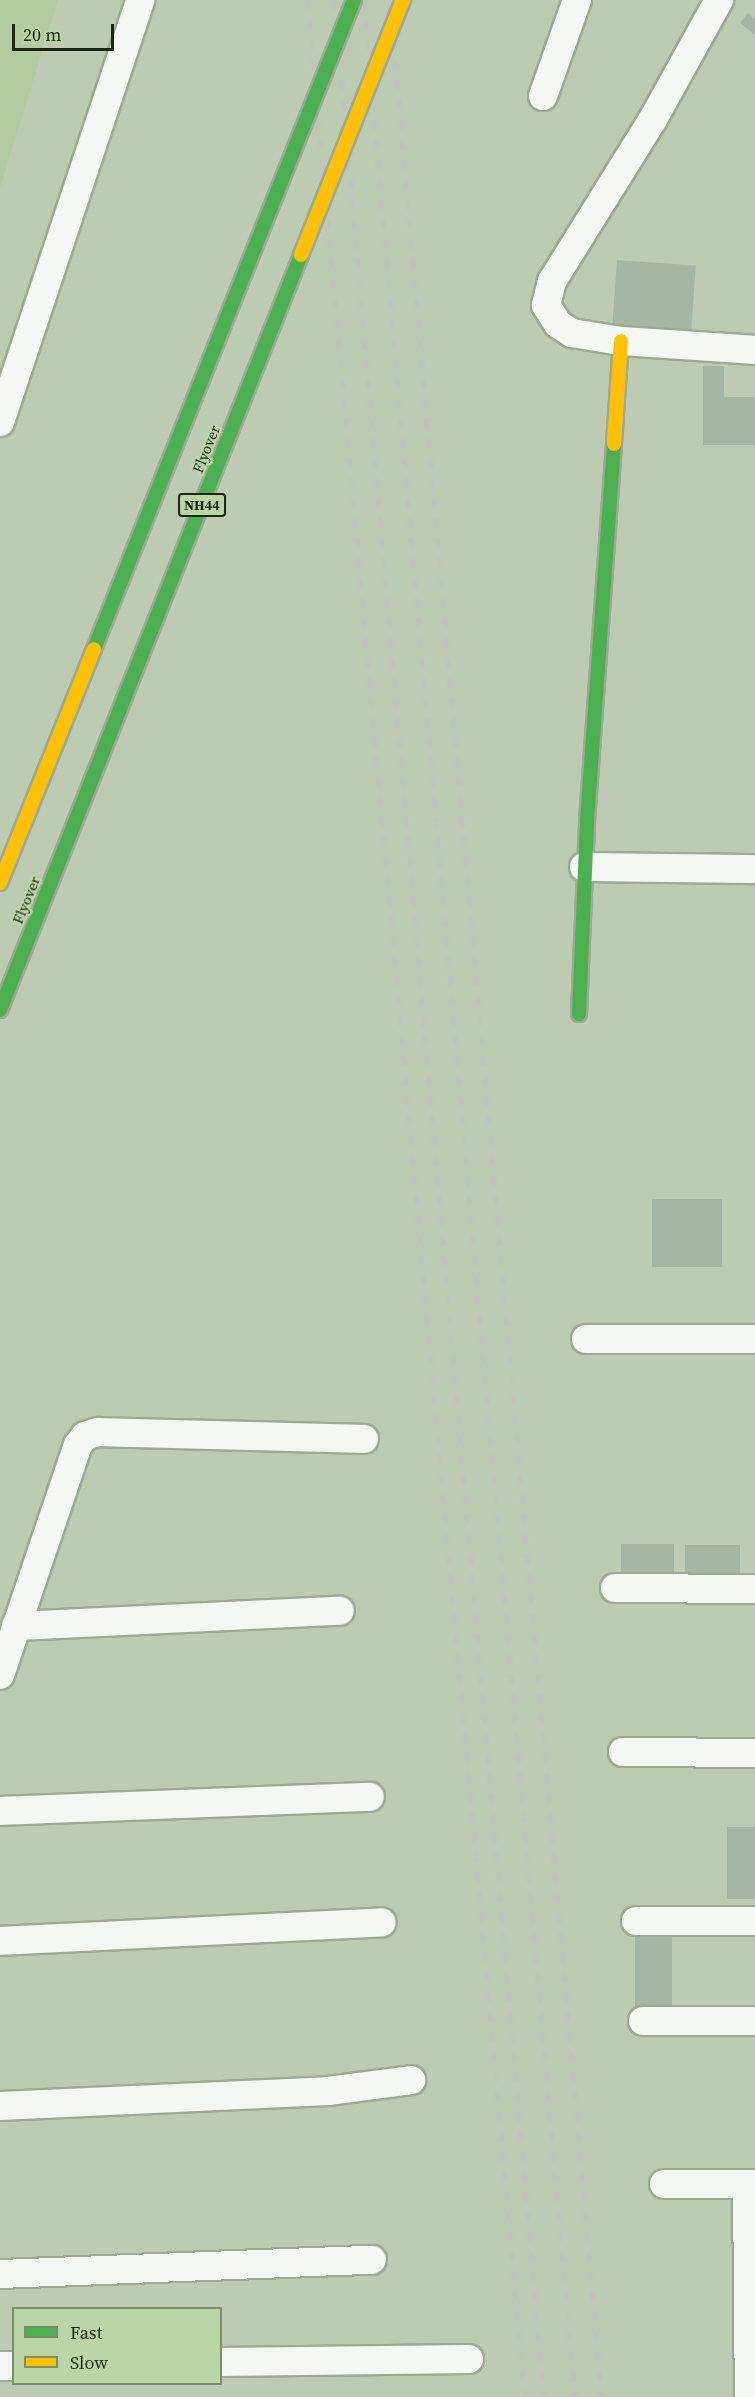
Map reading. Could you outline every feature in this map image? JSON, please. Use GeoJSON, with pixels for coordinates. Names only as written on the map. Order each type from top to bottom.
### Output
{"type":"FeatureCollection","features":[{"type":"Feature","properties":{"kind":"main road","name":"Flyover"},"geometry":{"type":"LineString","coordinates":[[0,883],[354,0]]}},
{"type":"Feature","properties":{"kind":"main road","name":"Flyover"},"geometry":{"type":"LineString","coordinates":[[0,1010],[403,0]]}},
{"type":"Feature","properties":{"kind":"main road"},"geometry":{"type":"LineString","coordinates":[[579,1014],[584,867],[621,341]]}},
{"type":"Feature","properties":{"kind":"street"},"geometry":{"type":"LineString","coordinates":[[0,422],[140,0]]}},
{"type":"Feature","properties":{"kind":"street"},"geometry":{"type":"LineString","coordinates":[[543,96],[577,0]]}},
{"type":"Feature","properties":{"kind":"street"},"geometry":{"type":"LineString","coordinates":[[719,0],[653,119],[552,281],[546,305],[558,324],[572,333],[621,341],[755,350]]}},
{"type":"Feature","properties":{"kind":"street"},"geometry":{"type":"LineString","coordinates":[[584,867],[755,869]]}},
{"type":"Feature","properties":{"kind":"street"},"geometry":{"type":"LineString","coordinates":[[586,1339],[755,1340]]}},
{"type":"Feature","properties":{"kind":"street"},"geometry":{"type":"LineString","coordinates":[[0,1675],[78,1445],[86,1436],[98,1432],[364,1439]]}},
{"type":"Feature","properties":{"kind":"street"},"geometry":{"type":"LineString","coordinates":[[615,1588],[755,1589]]}},
{"type":"Feature","properties":{"kind":"street"},"geometry":{"type":"LineString","coordinates":[[16,1626],[340,1611]]}},
{"type":"Feature","properties":{"kind":"street"},"geometry":{"type":"LineString","coordinates":[[623,1752],[755,1753]]}},
{"type":"Feature","properties":{"kind":"street"},"geometry":{"type":"LineString","coordinates":[[0,1811],[370,1797]]}},
{"type":"Feature","properties":{"kind":"street"},"geometry":{"type":"LineString","coordinates":[[636,1921],[755,1921]]}},
{"type":"Feature","properties":{"kind":"street"},"geometry":{"type":"LineString","coordinates":[[0,1941],[382,1922]]}},
{"type":"Feature","properties":{"kind":"street"},"geometry":{"type":"LineString","coordinates":[[643,2021],[755,2021]]}},
{"type":"Feature","properties":{"kind":"street"},"geometry":{"type":"LineString","coordinates":[[0,2106],[328,2091],[411,2080]]}},
{"type":"Feature","properties":{"kind":"street"},"geometry":{"type":"LineString","coordinates":[[664,2184],[751,2184],[749,2397]]}},
{"type":"Feature","properties":{"kind":"street"},"geometry":{"type":"LineString","coordinates":[[0,2274],[372,2260]]}},
{"type":"Feature","properties":{"kind":"street"},"geometry":{"type":"LineString","coordinates":[[222,2362],[469,2359]]}},
{"type":"Feature","properties":{"kind":"shaded area"},"geometry":{"type":"Polygon","coordinates":[[[0,0],[58,0],[0,188],[0,0]]]}},
{"type":"Feature","properties":{"kind":"building"},"geometry":{"type":"Polygon","coordinates":[[[748,13],[755,19],[755,35],[740,23],[748,13]]]}},
{"type":"Feature","properties":{"kind":"building"},"geometry":{"type":"Polygon","coordinates":[[[617,260],[696,266],[691,332],[612,327],[617,260]]]}},
{"type":"Feature","properties":{"kind":"building"},"geometry":{"type":"Polygon","coordinates":[[[703,366],[724,366],[724,397],[755,397],[755,445],[703,445],[703,366]]]}},
{"type":"Feature","properties":{"kind":"building"},"geometry":{"type":"Polygon","coordinates":[[[652,1199],[722,1199],[722,1267],[652,1267],[652,1199]]]}},
{"type":"Feature","properties":{"kind":"building"},"geometry":{"type":"Polygon","coordinates":[[[621,1544],[674,1544],[674,1582],[621,1582],[621,1544]]]}},
{"type":"Feature","properties":{"kind":"building"},"geometry":{"type":"Polygon","coordinates":[[[685,1545],[740,1545],[740,1584],[685,1584],[685,1545]]]}},
{"type":"Feature","properties":{"kind":"building"},"geometry":{"type":"Polygon","coordinates":[[[727,1827],[755,1827],[755,1899],[727,1899],[727,1827]]]}},
{"type":"Feature","properties":{"kind":"building"},"geometry":{"type":"Polygon","coordinates":[[[635,1927],[672,1927],[672,2010],[635,2010],[635,1927]]]}},
{"type":"Feature","properties":{"kind":"railway"},"geometry":{"type":"LineString","coordinates":[[308,0],[525,2397]]}},
{"type":"Feature","properties":{"kind":"railway"},"geometry":{"type":"LineString","coordinates":[[335,0],[544,2397]]}},
{"type":"Feature","properties":{"kind":"railway"},"geometry":{"type":"LineString","coordinates":[[364,0],[575,2397]]}},
{"type":"Feature","properties":{"kind":"railway"},"geometry":{"type":"LineString","coordinates":[[390,0],[602,2397]]}},
{"type":"Feature","properties":{"kind":"traffic: fast"},"geometry":{"type":"LineString","coordinates":[[94,649],[354,0]]}},
{"type":"Feature","properties":{"kind":"traffic: fast"},"geometry":{"type":"LineString","coordinates":[[0,1010],[301,255]]}},
{"type":"Feature","properties":{"kind":"traffic: fast"},"geometry":{"type":"LineString","coordinates":[[579,1014],[587,821],[614,444]]}},
{"type":"Feature","properties":{"kind":"traffic: slow"},"geometry":{"type":"LineString","coordinates":[[301,255],[403,0]]}},
{"type":"Feature","properties":{"kind":"traffic: slow"},"geometry":{"type":"LineString","coordinates":[[614,444],[621,341]]}},
{"type":"Feature","properties":{"kind":"traffic: slow"},"geometry":{"type":"LineString","coordinates":[[0,883],[94,649]]}}]}
